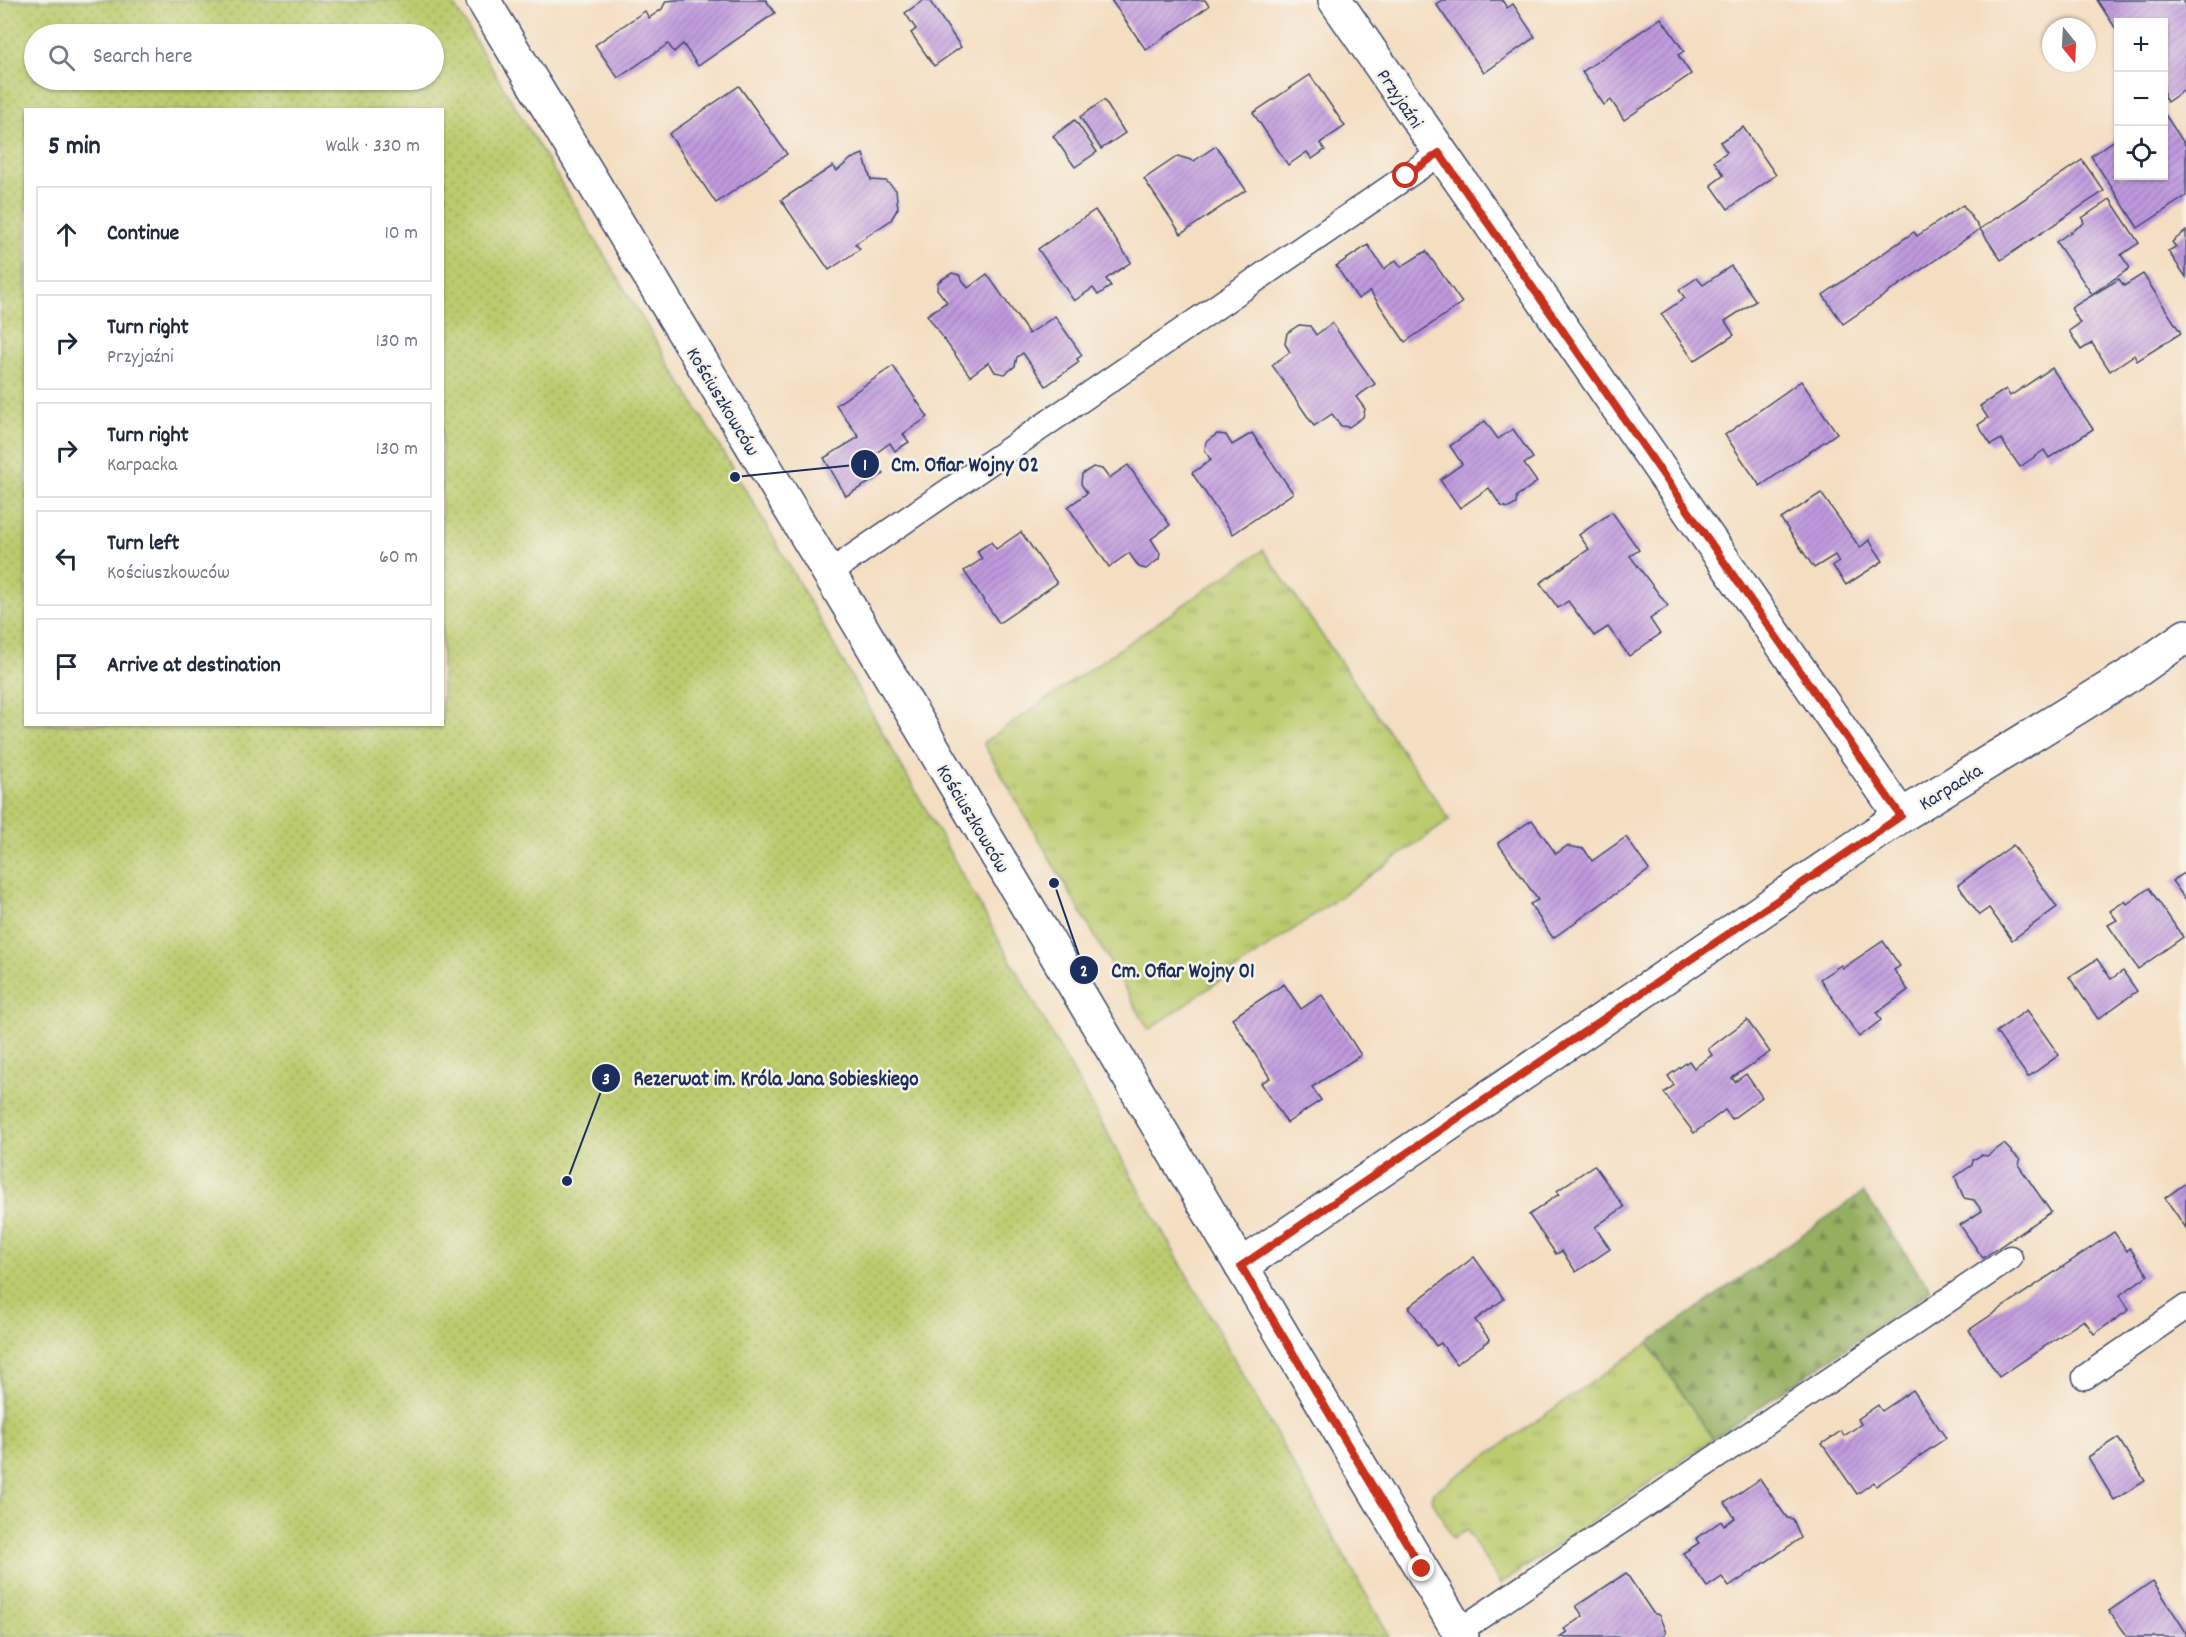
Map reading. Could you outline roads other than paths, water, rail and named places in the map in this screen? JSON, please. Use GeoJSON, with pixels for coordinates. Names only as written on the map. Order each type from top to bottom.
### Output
{"type":"FeatureCollection","features":[{"type":"Feature","properties":{"kind":"street","name":"Kościuszkowców"},"geometry":{"type":"LineString","coordinates":[[483,0],[829,573],[1460,1634]]}},
{"type":"Feature","properties":{"kind":"street","name":"Przyjaźni"},"geometry":{"type":"LineString","coordinates":[[1335,0],[1901,816]]}},
{"type":"Feature","properties":{"kind":"street","name":"Karpacka"},"geometry":{"type":"LineString","coordinates":[[1241,1266],[1901,816],[2138,670],[2186,636]]}},
{"type":"Feature","properties":{"kind":"lane"},"geometry":{"type":"LineString","coordinates":[[829,573],[1439,153]]}},
{"type":"Feature","properties":{"kind":"lane"},"geometry":{"type":"LineString","coordinates":[[1460,1634],[2010,1258]]}},
{"type":"Feature","properties":{"kind":"lane"},"geometry":{"type":"LineString","coordinates":[[2085,1377],[2186,1307]]}},
{"type":"Feature","properties":{"kind":"place","name":"Cm. Ofiar Wojny 02"},"geometry":{"type":"Point","coordinates":[735,477]}},
{"type":"Feature","properties":{"kind":"place","name":"Cm. Ofiar Wojny 01"},"geometry":{"type":"Point","coordinates":[1054,883]}},
{"type":"Feature","properties":{"kind":"place","name":"Rezerwat im. Króla Jana Sobieskiego"},"geometry":{"type":"Point","coordinates":[567,1181]}}]}
